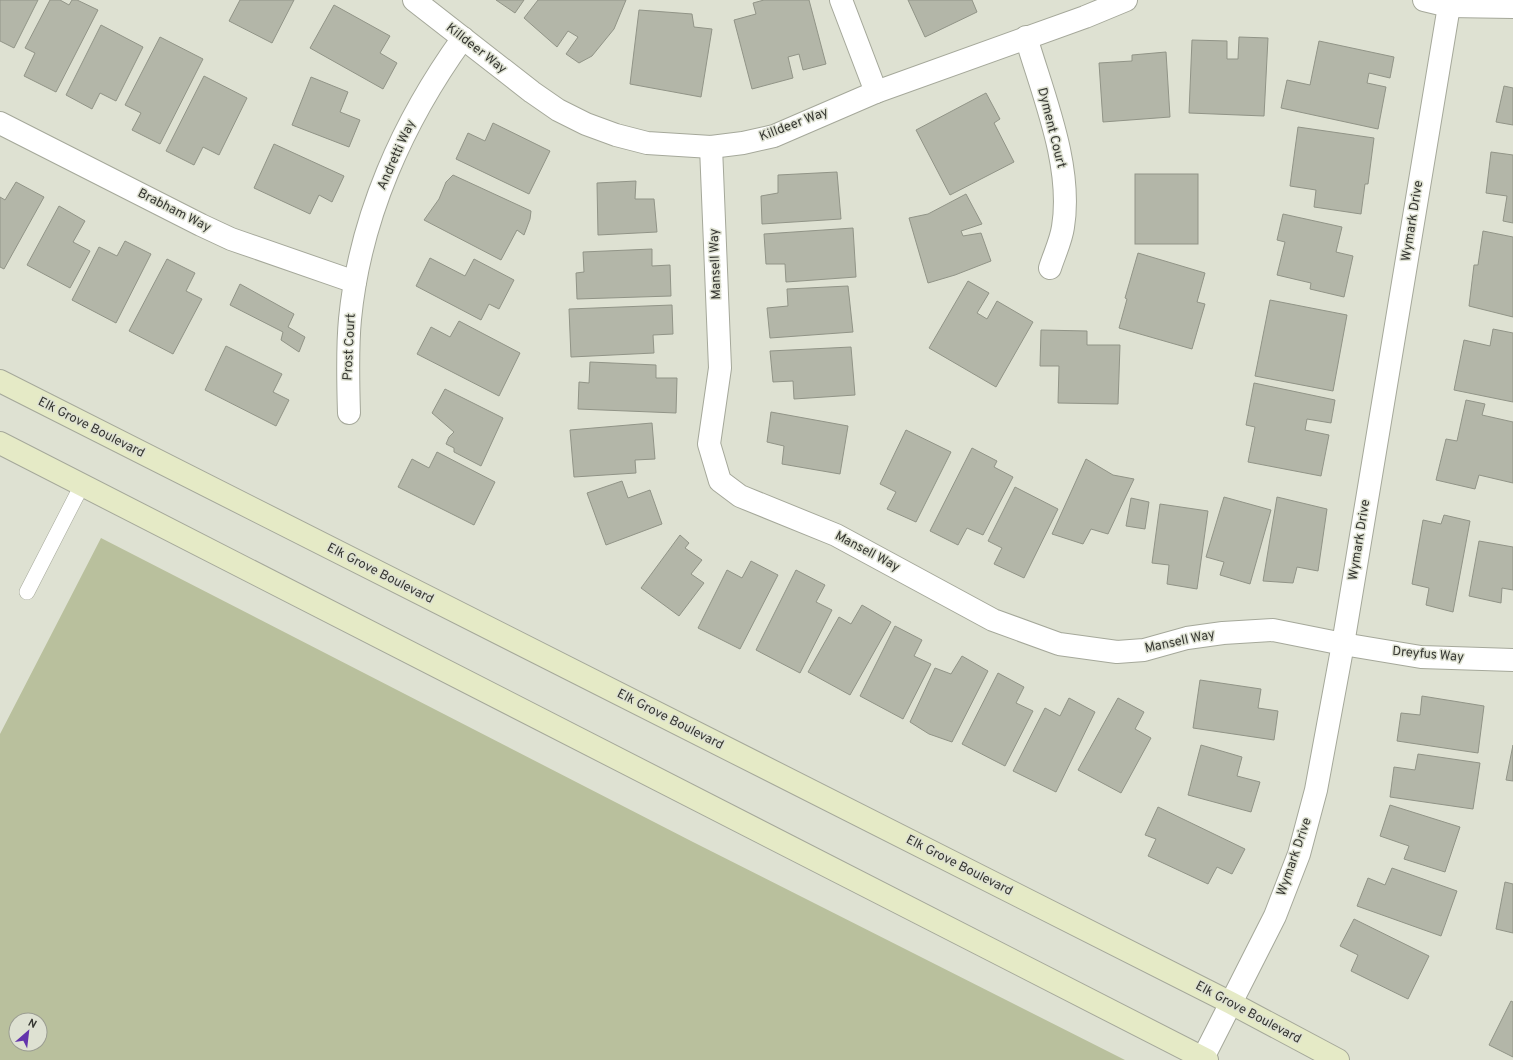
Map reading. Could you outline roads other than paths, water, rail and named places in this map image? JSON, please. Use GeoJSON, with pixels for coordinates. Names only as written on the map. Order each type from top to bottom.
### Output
{"type":"FeatureCollection","features":[{"type":"Feature","properties":{"kind":"main road","name":"Elk Grove Boulevard"},"geometry":{"type":"LineString","coordinates":[[0,381],[1231,1003],[1338,1060]]}},
{"type":"Feature","properties":{"kind":"main road"},"geometry":{"type":"LineString","coordinates":[[0,443],[1204,1059]]}},
{"type":"Feature","properties":{"kind":"street","name":"Killdeer Way"},"geometry":{"type":"LineString","coordinates":[[414,0],[532,92],[558,110],[586,124],[616,136],[647,143],[711,147],[743,143],[774,136],[876,92],[1085,17],[1126,0]]}},
{"type":"Feature","properties":{"kind":"street"},"geometry":{"type":"LineString","coordinates":[[840,0],[876,92]]}},
{"type":"Feature","properties":{"kind":"street"},"geometry":{"type":"LineString","coordinates":[[1424,0],[1513,7]]}},
{"type":"Feature","properties":{"kind":"street","name":"Wymark Drive"},"geometry":{"type":"LineString","coordinates":[[1204,1059],[1275,916],[1299,854],[1316,790],[1343,644],[1450,3]]}},
{"type":"Feature","properties":{"kind":"street","name":"Dyment Court"},"geometry":{"type":"LineString","coordinates":[[1026,37],[1057,139],[1063,170],[1063,228],[1050,268]]}},
{"type":"Feature","properties":{"kind":"street","name":"Andretti Way"},"geometry":{"type":"LineString","coordinates":[[355,282],[362,247],[385,177],[400,144],[442,67],[463,38]]}},
{"type":"Feature","properties":{"kind":"street","name":"Brabham Way"},"geometry":{"type":"LineString","coordinates":[[0,123],[213,231],[231,239],[355,282]]}},
{"type":"Feature","properties":{"kind":"street","name":"Mansell Way"},"geometry":{"type":"LineString","coordinates":[[711,147],[720,368],[709,444],[720,481],[740,496],[836,535],[993,620],[1059,644],[1117,652],[1144,650],[1187,638],[1223,633],[1272,630],[1343,644]]}},
{"type":"Feature","properties":{"kind":"street","name":"Prost Court"},"geometry":{"type":"LineString","coordinates":[[348,413],[347,355],[355,282]]}},
{"type":"Feature","properties":{"kind":"street","name":"Dreyfus Way"},"geometry":{"type":"LineString","coordinates":[[1343,644],[1422,657],[1513,660]]}},
{"type":"Feature","properties":{"kind":"lane"},"geometry":{"type":"LineString","coordinates":[[27,592],[82,485]]}}]}
